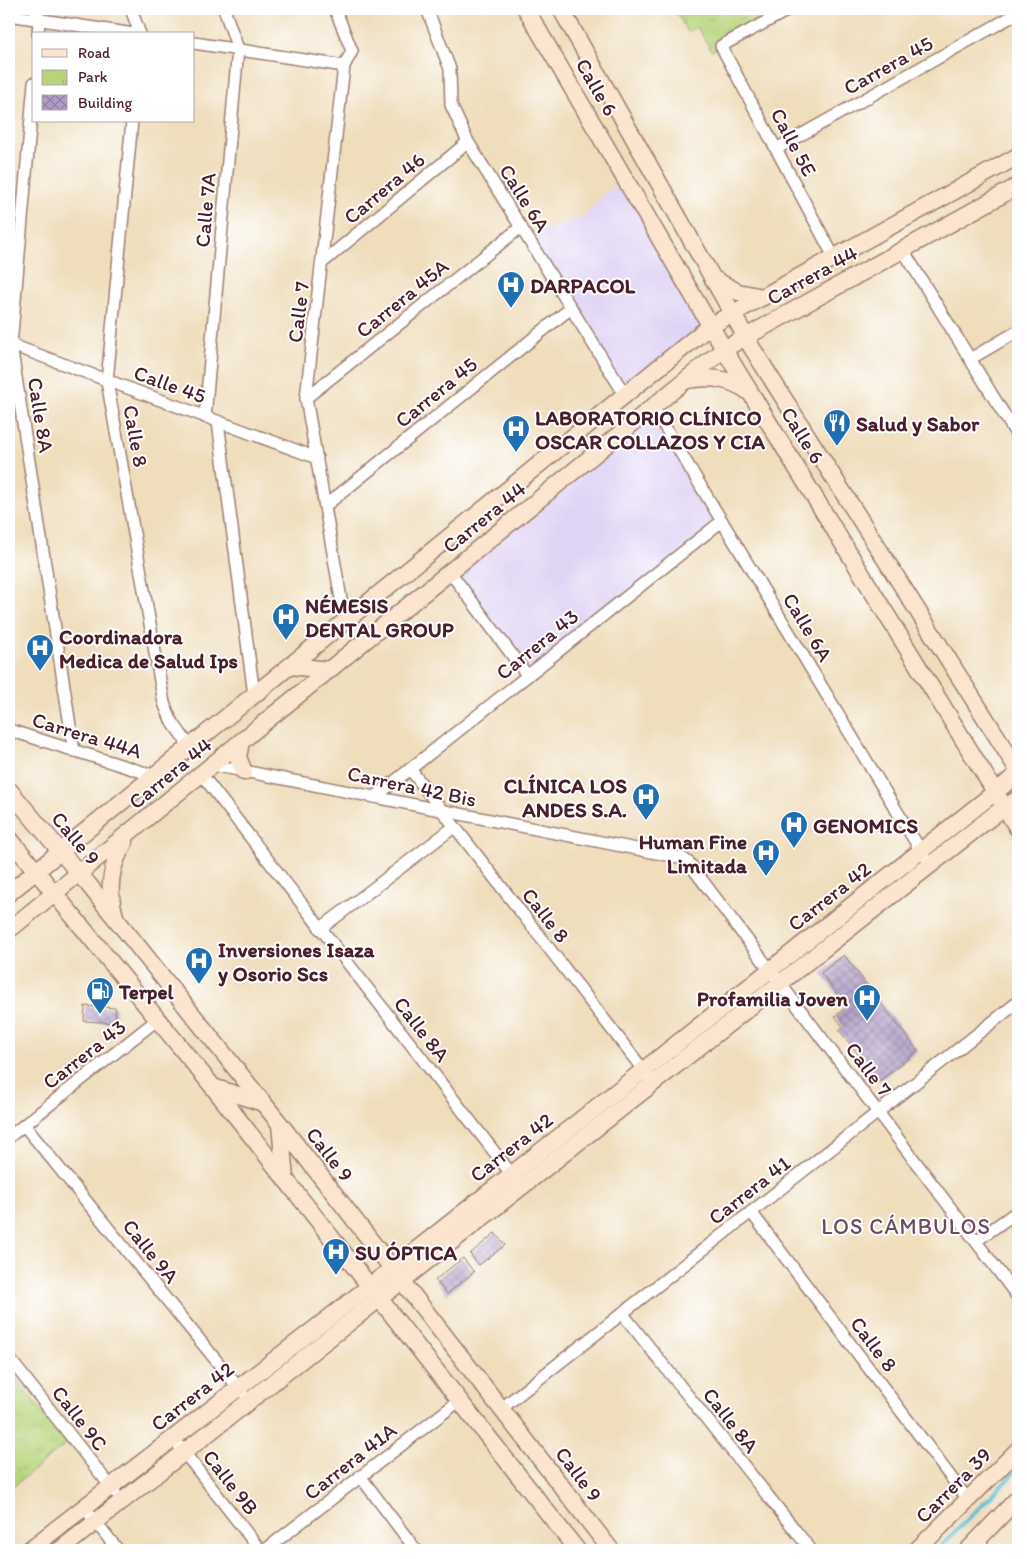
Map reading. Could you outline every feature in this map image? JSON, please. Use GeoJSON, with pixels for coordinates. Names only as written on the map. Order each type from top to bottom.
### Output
{"type":"FeatureCollection","features":[{"type":"Feature","properties":{"kind":"main road","name":"Calle 6"},"geometry":{"type":"LineString","coordinates":[[526,9],[752,395],[996,790],[1012,803],[1018,829]]}},
{"type":"Feature","properties":{"kind":"main road","name":"Calle 6"},"geometry":{"type":"LineString","coordinates":[[561,9],[710,277],[1018,770]]}},
{"type":"Feature","properties":{"kind":"main road","name":"Carrera 44"},"geometry":{"type":"LineString","coordinates":[[9,894],[710,326],[732,312],[763,297],[834,256],[1018,156]]}},
{"type":"Feature","properties":{"kind":"main road","name":"Carrera 44"},"geometry":{"type":"LineString","coordinates":[[9,930],[56,894],[724,349],[1018,186]]}},
{"type":"Feature","properties":{"kind":"main road"},"geometry":{"type":"LineString","coordinates":[[710,277],[738,292],[763,297]]}},
{"type":"Feature","properties":{"kind":"main road"},"geometry":{"type":"LineString","coordinates":[[686,380],[702,377],[718,378],[742,387],[752,395]]}},
{"type":"Feature","properties":{"kind":"main road"},"geometry":{"type":"LineString","coordinates":[[450,572],[446,559],[450,544],[478,522],[479,513]]}},
{"type":"Feature","properties":{"kind":"main road"},"geometry":{"type":"LineString","coordinates":[[290,666],[330,670]]}},
{"type":"Feature","properties":{"kind":"main road"},"geometry":{"type":"LineString","coordinates":[[242,742],[238,757],[244,772]]}},
{"type":"Feature","properties":{"kind":"main road","name":"Carrera 42"},"geometry":{"type":"LineString","coordinates":[[28,1550],[368,1285],[392,1269],[1018,774]]}},
{"type":"Feature","properties":{"kind":"main road","name":"Calle 9"},"geometry":{"type":"LineString","coordinates":[[9,790],[80,874],[280,1124],[611,1550]]}},
{"type":"Feature","properties":{"kind":"main road","name":"Carrera 42"},"geometry":{"type":"LineString","coordinates":[[60,1550],[1012,803]]}},
{"type":"Feature","properties":{"kind":"main road"},"geometry":{"type":"LineString","coordinates":[[116,920],[110,887],[112,870],[117,854],[138,827]]}},
{"type":"Feature","properties":{"kind":"main road"},"geometry":{"type":"LineString","coordinates":[[9,838],[213,1087],[577,1550]]}},
{"type":"Feature","properties":{"kind":"main road"},"geometry":{"type":"LineString","coordinates":[[213,1087],[263,1103]]}},
{"type":"Feature","properties":{"kind":"main road"},"geometry":{"type":"LineString","coordinates":[[280,1124],[285,1179]]}},
{"type":"Feature","properties":{"kind":"main road","name":"Carrera 39"},"geometry":{"type":"LineString","coordinates":[[917,1550],[1018,1450]]}},
{"type":"Feature","properties":{"kind":"main road"},"geometry":{"type":"LineString","coordinates":[[977,1547],[1018,1498]]}},
{"type":"Feature","properties":{"kind":"street"},"geometry":{"type":"LineString","coordinates":[[131,9],[139,32]]}},
{"type":"Feature","properties":{"kind":"street","name":"Calle 7A"},"geometry":{"type":"LineString","coordinates":[[205,417],[238,49],[224,9]]}},
{"type":"Feature","properties":{"kind":"street","name":"Calle 7"},"geometry":{"type":"LineString","coordinates":[[335,9],[352,51],[344,66],[306,398],[345,622]]}},
{"type":"Feature","properties":{"kind":"street","name":"Calle 6A"},"geometry":{"type":"LineString","coordinates":[[426,9],[450,70],[451,105],[468,142],[625,395]]}},
{"type":"Feature","properties":{"kind":"street","name":"Calle 5E"},"geometry":{"type":"LineString","coordinates":[[790,9],[721,46],[834,256]]}},
{"type":"Feature","properties":{"kind":"street"},"geometry":{"type":"LineString","coordinates":[[9,15],[37,14],[124,32]]}},
{"type":"Feature","properties":{"kind":"street"},"geometry":{"type":"LineString","coordinates":[[37,14],[38,32]]}},
{"type":"Feature","properties":{"kind":"street","name":"Carrera 45"},"geometry":{"type":"LineString","coordinates":[[776,149],[1018,14]]}},
{"type":"Feature","properties":{"kind":"street"},"geometry":{"type":"LineString","coordinates":[[195,42],[344,66]]}},
{"type":"Feature","properties":{"kind":"street","name":"Calle 8A"},"geometry":{"type":"LineString","coordinates":[[32,105],[10,345],[74,751]]}},
{"type":"Feature","properties":{"kind":"street","name":"Calle 8"},"geometry":{"type":"LineString","coordinates":[[132,122],[107,381],[164,703],[172,720],[190,747]]}},
{"type":"Feature","properties":{"kind":"street","name":"Carrera 46"},"geometry":{"type":"LineString","coordinates":[[323,262],[468,142]]}},
{"type":"Feature","properties":{"kind":"street","name":"Carrera 45A"},"geometry":{"type":"LineString","coordinates":[[306,398],[521,227]]}},
{"type":"Feature","properties":{"kind":"street"},"geometry":{"type":"LineString","coordinates":[[903,250],[1018,437]]}},
{"type":"Feature","properties":{"kind":"street","name":"Carrera 45"},"geometry":{"type":"LineString","coordinates":[[325,506],[571,308]]}},
{"type":"Feature","properties":{"kind":"street"},"geometry":{"type":"LineString","coordinates":[[970,359],[1018,331]]}},
{"type":"Feature","properties":{"kind":"street","name":"Calle 45"},"geometry":{"type":"LineString","coordinates":[[10,345],[317,458]]}},
{"type":"Feature","properties":{"kind":"street","name":"Calle 6A"},"geometry":{"type":"LineString","coordinates":[[653,407],[930,866]]}},
{"type":"Feature","properties":{"kind":"street"},"geometry":{"type":"LineString","coordinates":[[218,422],[254,695]]}},
{"type":"Feature","properties":{"kind":"street","name":"Carrera 43"},"geometry":{"type":"LineString","coordinates":[[375,796],[722,521]]}},
{"type":"Feature","properties":{"kind":"street"},"geometry":{"type":"LineString","coordinates":[[450,572],[527,675]]}},
{"type":"Feature","properties":{"kind":"street","name":"Carrera 44A"},"geometry":{"type":"LineString","coordinates":[[9,730],[155,776]]}},
{"type":"Feature","properties":{"kind":"street","name":"Calle 8"},"geometry":{"type":"LineString","coordinates":[[410,769],[654,1084]]}},
{"type":"Feature","properties":{"kind":"street","name":"Calle 8A"},"geometry":{"type":"LineString","coordinates":[[207,770],[320,929],[522,1188]]}},
{"type":"Feature","properties":{"kind":"street","name":"Carrera 42 Bis"},"geometry":{"type":"LineString","coordinates":[[207,770],[244,772],[375,796],[442,812],[682,858],[689,863]]}},
{"type":"Feature","properties":{"kind":"street"},"geometry":{"type":"LineString","coordinates":[[320,929],[454,827]]}},
{"type":"Feature","properties":{"kind":"street","name":"Calle 7"},"geometry":{"type":"LineString","coordinates":[[689,863],[1018,1297]]}},
{"type":"Feature","properties":{"kind":"street","name":"Carrera 41"},"geometry":{"type":"LineString","coordinates":[[502,1408],[1018,1002]]}},
{"type":"Feature","properties":{"kind":"street","name":"Carrera 43"},"geometry":{"type":"LineString","coordinates":[[9,1137],[158,1019]]}},
{"type":"Feature","properties":{"kind":"street","name":"Calle 9A"},"geometry":{"type":"LineString","coordinates":[[24,1125],[250,1401]]}},
{"type":"Feature","properties":{"kind":"street"},"geometry":{"type":"LineString","coordinates":[[976,1241],[1018,1211]]}},
{"type":"Feature","properties":{"kind":"street","name":"Calle 8"},"geometry":{"type":"LineString","coordinates":[[751,1212],[968,1500]]}},
{"type":"Feature","properties":{"kind":"street","name":"Calle 8A"},"geometry":{"type":"LineString","coordinates":[[622,1313],[811,1550]]}},
{"type":"Feature","properties":{"kind":"street","name":"Calle 9C"},"geometry":{"type":"LineString","coordinates":[[9,1358],[122,1501]]}},
{"type":"Feature","properties":{"kind":"street","name":"Carrera 41A"},"geometry":{"type":"LineString","coordinates":[[265,1550],[459,1401]]}},
{"type":"Feature","properties":{"kind":"street","name":"Calle 9B"},"geometry":{"type":"LineString","coordinates":[[173,1438],[260,1550]]}},
{"type":"Feature","properties":{"kind":"street"},"geometry":{"type":"LineString","coordinates":[[360,1476],[416,1550]]}},
{"type":"Feature","properties":{"kind":"street"},"geometry":{"type":"LineString","coordinates":[[84,1507],[118,1550]]}},
{"type":"Feature","properties":{"kind":"shaded area"},"geometry":{"type":"Polygon","coordinates":[[[625,177],[710,326],[625,395],[527,236],[581,218],[625,177]]]}},
{"type":"Feature","properties":{"kind":"shaded area"},"geometry":{"type":"Polygon","coordinates":[[[653,407],[722,521],[527,675],[450,572],[653,407]]]}},
{"type":"Feature","properties":{"kind":"green space"},"geometry":{"type":"Polygon","coordinates":[[[674,9],[790,9],[712,51],[697,27],[688,32],[674,9]]]}},
{"type":"Feature","properties":{"kind":"green space"},"geometry":{"type":"Polygon","coordinates":[[[9,1370],[67,1443],[9,1490],[9,1370]]]}},
{"type":"Feature","properties":{"kind":"building","name":"Profamilia Joven"},"geometry":{"type":"Polygon","coordinates":[[[844,955],[918,1051],[879,1081],[839,1030],[843,1027],[835,1016],[847,1007],[821,973],[844,955]]]}},
{"type":"Feature","properties":{"kind":"building","name":"Terpel"},"geometry":{"type":"Polygon","coordinates":[[[85,1006],[116,1008],[115,1023],[84,1021],[85,1006]]]}},
{"type":"Feature","properties":{"kind":"building"},"geometry":{"type":"Polygon","coordinates":[[[495,1233],[505,1245],[479,1265],[470,1254],[495,1233]]]}},
{"type":"Feature","properties":{"kind":"building"},"geometry":{"type":"Polygon","coordinates":[[[463,1258],[474,1272],[447,1294],[435,1280],[463,1258]]]}},
{"type":"Feature","properties":{"kind":"waterway"},"geometry":{"type":"LineString","coordinates":[[937,1550],[1018,1469]]}},
{"type":"Feature","properties":{"kind":"place","name":"DARPACOL"},"geometry":{"type":"Point","coordinates":[511,309]}},
{"type":"Feature","properties":{"kind":"place","name":"Salud y Sabor"},"geometry":{"type":"Point","coordinates":[837,447]}},
{"type":"Feature","properties":{"kind":"place","name":"LABORATORIO CLÍNICO OSCAR COLLAZOS Y CIA"},"geometry":{"type":"Point","coordinates":[516,453]}},
{"type":"Feature","properties":{"kind":"place","name":"NÉMESIS DENTAL GROUP"},"geometry":{"type":"Point","coordinates":[286,641]}},
{"type":"Feature","properties":{"kind":"place","name":"Coordinadora Medica de Salud Ips"},"geometry":{"type":"Point","coordinates":[40,672]}},
{"type":"Feature","properties":{"kind":"place","name":"CLÍNICA LOS ANDES S.A."},"geometry":{"type":"Point","coordinates":[646,821]}},
{"type":"Feature","properties":{"kind":"place","name":"GENOMICS"},"geometry":{"type":"Point","coordinates":[794,849]}},
{"type":"Feature","properties":{"kind":"place","name":"Human Fine Limitada"},"geometry":{"type":"Point","coordinates":[766,877]}},
{"type":"Feature","properties":{"kind":"place","name":"Inversiones Isaza y Osorio Scs"},"geometry":{"type":"Point","coordinates":[199,985]}},
{"type":"Feature","properties":{"kind":"place","name":"Terpel"},"geometry":{"type":"Point","coordinates":[100,1015]}},
{"type":"Feature","properties":{"kind":"place","name":"Profamilia Joven"},"geometry":{"type":"Point","coordinates":[867,1022]}},
{"type":"Feature","properties":{"kind":"place","name":"SU ÓPTICA"},"geometry":{"type":"Point","coordinates":[336,1276]}},
{"type":"Feature","properties":{"kind":"district","name":"LOS CÁMBULOS"},"geometry":{"type":"Point","coordinates":[906,1226]}}]}
